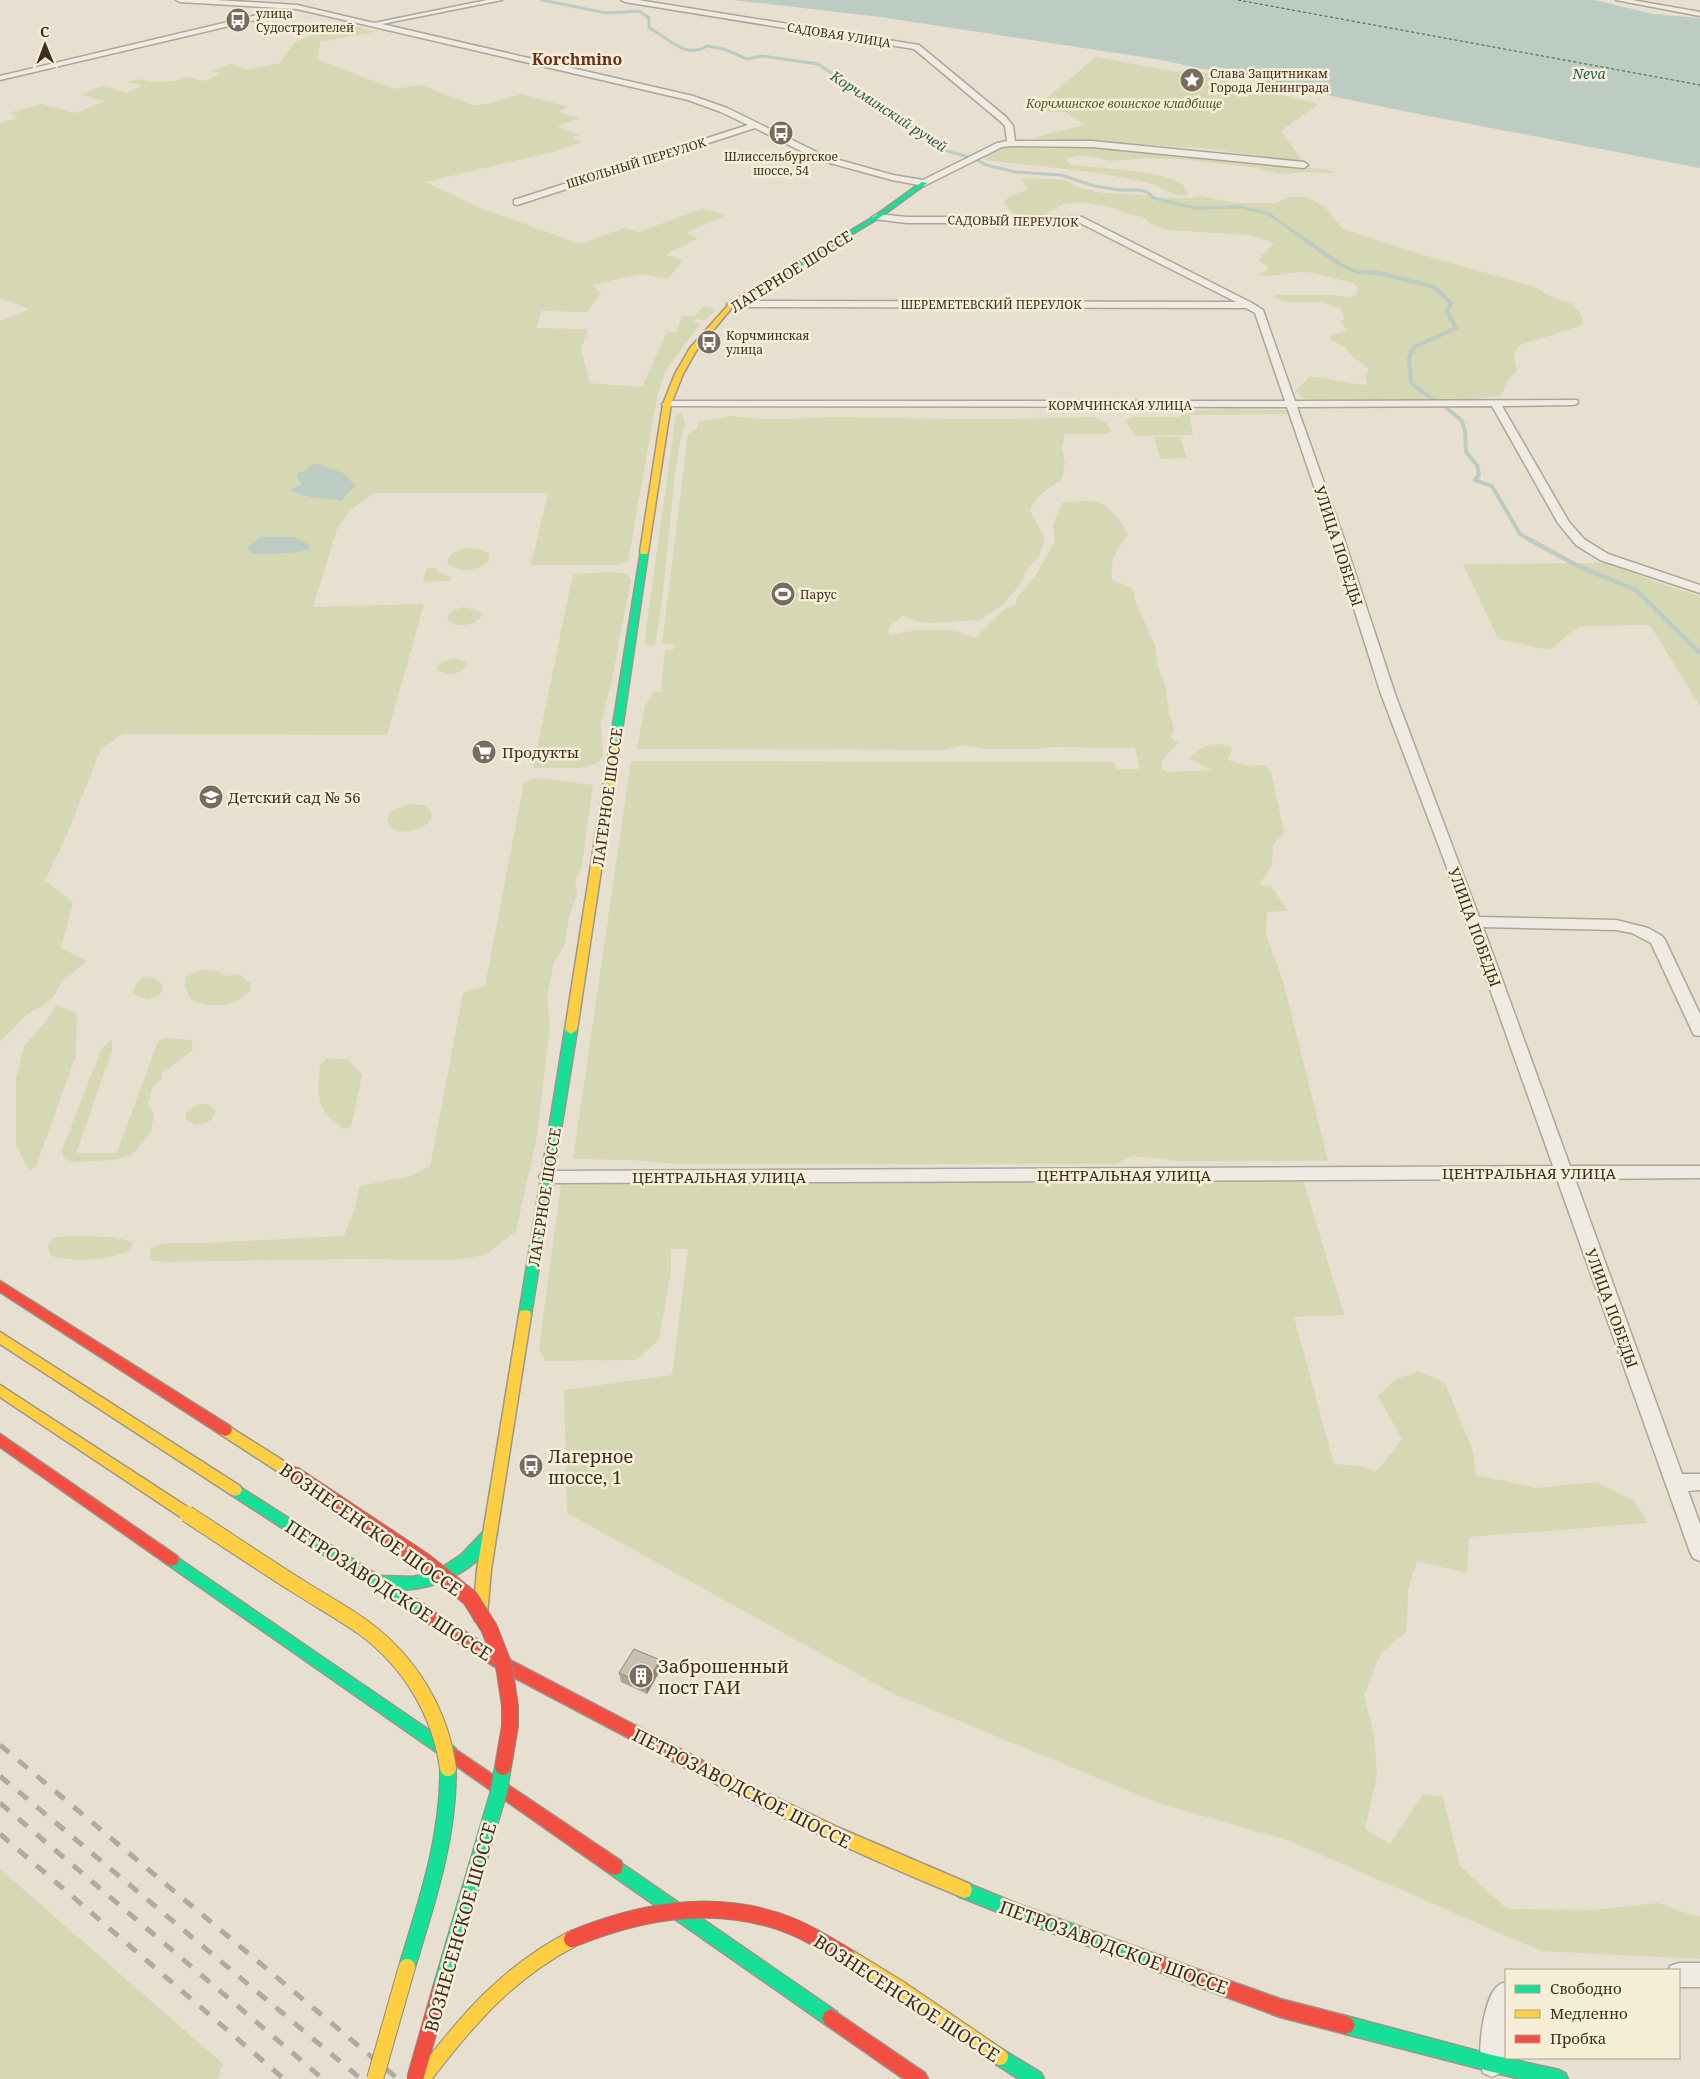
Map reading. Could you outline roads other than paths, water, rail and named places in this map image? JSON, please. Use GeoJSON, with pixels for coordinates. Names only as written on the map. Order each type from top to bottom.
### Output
{"type":"FeatureCollection","features":[{"type":"Feature","properties":{"kind":"main road","name":"ЛАГЕРНОЕ ШОССЕ"},"geometry":{"type":"LineString","coordinates":[[477,1638],[490,1533],[548,1178],[667,404],[679,374],[693,350],[732,304],[877,217],[924,183]]}},
{"type":"Feature","properties":{"kind":"main road","name":"ВОЗНЕСЕНСКОЕ ШОССЕ"},"geometry":{"type":"LineString","coordinates":[[0,1286],[293,1474],[424,1561],[470,1598],[489,1628],[504,1666],[510,1706],[510,1726],[499,1791],[415,2079]]}},
{"type":"Feature","properties":{"kind":"main road","name":"ПЕТРОЗАВОДСКОЕ ШОССЕ"},"geometry":{"type":"LineString","coordinates":[[0,1336],[373,1581],[477,1638],[505,1665],[772,1806],[862,1848],[1020,1913],[1280,2008],[1492,2064],[1559,2079]]}},
{"type":"Feature","properties":{"kind":"main road"},"geometry":{"type":"LineString","coordinates":[[0,1390],[372,1634],[400,1660],[420,1688],[435,1717],[447,1755],[450,1793],[445,1832],[375,2079]]}},
{"type":"Feature","properties":{"kind":"main road"},"geometry":{"type":"LineString","coordinates":[[0,1440],[920,2079]]}},
{"type":"Feature","properties":{"kind":"main road","name":"ЛАГЕРНОЕ ШОССЕ"},"geometry":{"type":"LineString","coordinates":[[373,1581],[395,1585],[418,1584],[441,1577],[461,1566],[478,1550],[490,1533]]}},
{"type":"Feature","properties":{"kind":"main road","name":"ВОЗНЕСЕНСКОЕ ШОССЕ"},"geometry":{"type":"LineString","coordinates":[[422,2079],[460,2029],[497,1990],[526,1966],[559,1944],[590,1930],[627,1918],[672,1910],[710,1909],[746,1912],[779,1921],[811,1936],[864,1966],[1035,2079]]}},
{"type":"Feature","properties":{"kind":"street"},"geometry":{"type":"LineString","coordinates":[[180,0],[297,7],[690,98],[724,110],[822,158],[892,177],[924,183],[1000,145],[1011,143],[1092,144],[1304,165]]}},
{"type":"Feature","properties":{"kind":"street"},"geometry":{"type":"LineString","coordinates":[[371,24],[498,0]]}},
{"type":"Feature","properties":{"kind":"street","name":"САДОВАЯ УЛИЦА"},"geometry":{"type":"LineString","coordinates":[[626,0],[916,48],[1003,119],[1010,126],[1011,143]]}},
{"type":"Feature","properties":{"kind":"street"},"geometry":{"type":"LineString","coordinates":[[1620,0],[1700,14]]}},
{"type":"Feature","properties":{"kind":"street"},"geometry":{"type":"LineString","coordinates":[[0,78],[297,7]]}},
{"type":"Feature","properties":{"kind":"street","name":"ШКОЛЬНЫЙ ПЕРЕУЛОК"},"geometry":{"type":"LineString","coordinates":[[517,202],[756,125]]}},
{"type":"Feature","properties":{"kind":"street","name":"САДОВЫЙ ПЕРЕУЛОК"},"geometry":{"type":"LineString","coordinates":[[877,217],[907,220],[1082,220],[1249,305]]}},
{"type":"Feature","properties":{"kind":"street","name":"ШЕРЕМЕТЕВСКИЙ ПЕРЕУЛОК"},"geometry":{"type":"LineString","coordinates":[[732,304],[1249,305]]}},
{"type":"Feature","properties":{"kind":"street","name":"УЛИЦА ПОБЕДЫ"},"geometry":{"type":"LineString","coordinates":[[1249,305],[1259,312],[1292,404],[1388,694],[1473,922],[1700,1552]]}},
{"type":"Feature","properties":{"kind":"street"},"geometry":{"type":"LineString","coordinates":[[1495,402],[1564,523],[1580,542],[1604,557],[1700,589]]}},
{"type":"Feature","properties":{"kind":"street","name":"КОРМЧИНСКАЯ УЛИЦА"},"geometry":{"type":"LineString","coordinates":[[667,404],[1573,402]]}},
{"type":"Feature","properties":{"kind":"street"},"geometry":{"type":"LineString","coordinates":[[1473,922],[1616,925],[1632,927],[1647,932],[1658,940],[1700,1032]]}},
{"type":"Feature","properties":{"kind":"street","name":"ЦЕНТРАЛЬНАЯ УЛИЦА"},"geometry":{"type":"LineString","coordinates":[[548,1178],[1700,1172]]}},
{"type":"Feature","properties":{"kind":"street"},"geometry":{"type":"LineString","coordinates":[[1675,1483],[1700,1482]]}},
{"type":"Feature","properties":{"kind":"street"},"geometry":{"type":"LineString","coordinates":[[1680,1975],[1700,1975]]}},
{"type":"Feature","properties":{"kind":"street"},"geometry":{"type":"LineString","coordinates":[[1492,2064],[1494,2030],[1501,2001],[1505,1995]]}},
{"type":"Feature","properties":{"kind":"water","name":"Neva"},"geometry":{"type":"Polygon","coordinates":[[[733,0],[1595,0],[1653,14],[1700,18],[1700,168],[1408,112],[1156,59],[880,17],[733,0]]]}},
{"type":"Feature","properties":{"kind":"water"},"geometry":{"type":"Polygon","coordinates":[[[314,463],[342,472],[355,485],[341,501],[308,497],[290,490],[302,484],[298,480],[297,474],[306,470],[314,463]]]}},
{"type":"Feature","properties":{"kind":"water"},"geometry":{"type":"Polygon","coordinates":[[[261,537],[295,537],[310,545],[309,550],[290,553],[253,554],[247,547],[261,537]]]}},
{"type":"Feature","properties":{"kind":"waterway","name":"Корчминский ручей"},"geometry":{"type":"LineString","coordinates":[[542,0],[606,13],[639,11],[649,18],[649,28],[684,49],[699,50],[707,46],[724,49],[747,59],[762,56],[818,64],[947,151],[976,159],[986,165],[1016,172],[1061,175],[1094,186],[1119,190],[1140,190],[1147,192],[1154,198],[1194,208],[1242,207],[1269,214],[1301,237]]}},
{"type":"Feature","properties":{"kind":"waterway","name":"Корчминский ручей"},"geometry":{"type":"LineString","coordinates":[[1300,236],[1341,265],[1357,272],[1379,273],[1434,287],[1451,303],[1447,311],[1456,328],[1414,347],[1409,358],[1411,383],[1432,399]]}},
{"type":"Feature","properties":{"kind":"waterway","name":"Корчминский ручей"},"geometry":{"type":"LineString","coordinates":[[1443,405],[1462,421],[1465,431],[1466,452],[1477,465],[1479,475],[1475,480],[1492,486],[1520,534],[1532,541]]}},
{"type":"Feature","properties":{"kind":"waterway","name":"Корчминский ручей"},"geometry":{"type":"LineString","coordinates":[[1530,540],[1578,566],[1636,590],[1700,653]]}},
{"type":"Feature","properties":{"kind":"railway"},"geometry":{"type":"LineString","coordinates":[[0,1745],[398,2079]]}},
{"type":"Feature","properties":{"kind":"railway"},"geometry":{"type":"LineString","coordinates":[[0,1776],[361,2079]]}},
{"type":"Feature","properties":{"kind":"railway"},"geometry":{"type":"LineString","coordinates":[[0,1803],[323,2079]]}},
{"type":"Feature","properties":{"kind":"railway"},"geometry":{"type":"LineString","coordinates":[[0,1834],[284,2079]]}},
{"type":"Feature","properties":{"kind":"place","name":"улица Судостроителей"},"geometry":{"type":"Point","coordinates":[238,20]}},
{"type":"Feature","properties":{"kind":"place","name":"Слава Защитникам Города Ленинграда"},"geometry":{"type":"Point","coordinates":[1192,80]}},
{"type":"Feature","properties":{"kind":"place","name":"Шлиссельбургское шоссе, 54"},"geometry":{"type":"Point","coordinates":[781,133]}},
{"type":"Feature","properties":{"kind":"place","name":"Корчминская улица"},"geometry":{"type":"Point","coordinates":[709,342]}},
{"type":"Feature","properties":{"kind":"place","name":"Парус"},"geometry":{"type":"Point","coordinates":[783,594]}},
{"type":"Feature","properties":{"kind":"place","name":"Продукты"},"geometry":{"type":"Point","coordinates":[484,752]}},
{"type":"Feature","properties":{"kind":"place","name":"Детский сад № 56"},"geometry":{"type":"Point","coordinates":[211,797]}},
{"type":"Feature","properties":{"kind":"place","name":"Лагерное шоссе, 1"},"geometry":{"type":"Point","coordinates":[531,1466]}},
{"type":"Feature","properties":{"kind":"place","name":"Заброшенный пост ГАИ"},"geometry":{"type":"Point","coordinates":[641,1676]}},
{"type":"Feature","properties":{"kind":"district","name":"Korchmino"},"geometry":{"type":"Point","coordinates":[577,59]}},
{"type":"Feature","properties":{"kind":"park label","name":"Корчминское воинское кладбище"},"geometry":{"type":"Point","coordinates":[1124,103]}}]}
